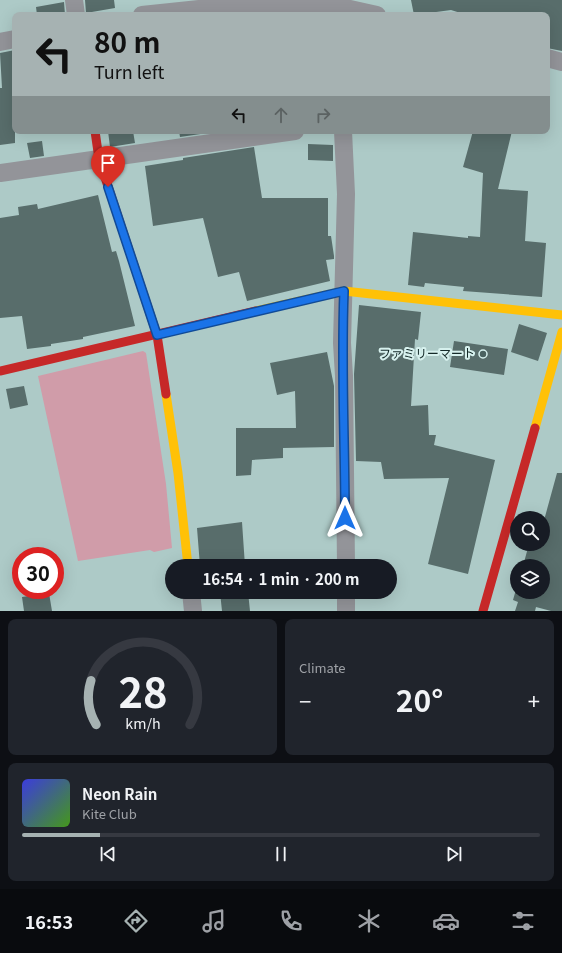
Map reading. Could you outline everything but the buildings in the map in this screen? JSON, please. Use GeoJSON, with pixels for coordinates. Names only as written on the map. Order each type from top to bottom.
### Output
{"type":"FeatureCollection","features":[{"type":"Feature","properties":{"kind":"street"},"geometry":{"type":"LineString","coordinates":[[74,0],[76,12]]}},
{"type":"Feature","properties":{"kind":"street"},"geometry":{"type":"LineString","coordinates":[[170,12],[227,6],[240,1],[332,7],[360,12]]}},
{"type":"Feature","properties":{"kind":"street"},"geometry":{"type":"LineString","coordinates":[[0,42],[12,40]]}},
{"type":"Feature","properties":{"kind":"street"},"geometry":{"type":"LineString","coordinates":[[550,59],[562,62]]}},
{"type":"Feature","properties":{"kind":"street"},"geometry":{"type":"LineString","coordinates":[[95,134],[99,159],[157,335],[178,473],[187,559]]}},
{"type":"Feature","properties":{"kind":"street"},"geometry":{"type":"LineString","coordinates":[[0,173],[274,134]]}},
{"type":"Feature","properties":{"kind":"street"},"geometry":{"type":"LineString","coordinates":[[343,134],[346,194],[342,343],[344,376],[346,559]]}},
{"type":"Feature","properties":{"kind":"street"},"geometry":{"type":"LineString","coordinates":[[0,371],[344,291],[562,315]]}},
{"type":"Feature","properties":{"kind":"street"},"geometry":{"type":"LineString","coordinates":[[482,611],[562,332]]}},
{"type":"Feature","properties":{"kind":"street"},"geometry":{"type":"LineString","coordinates":[[192,599],[193,611]]}},
{"type":"Feature","properties":{"kind":"street"},"geometry":{"type":"LineString","coordinates":[[346,599],[346,611]]}},
{"type":"Feature","properties":{"kind":"shaded area"},"geometry":{"type":"Polygon","coordinates":[[[143,351],[146,353],[166,484],[172,548],[154,552],[150,550],[78,561],[38,376],[143,351]]]}},
{"type":"Feature","properties":{"kind":"traffic: slow"},"geometry":{"type":"LineString","coordinates":[[256,311],[344,291],[562,315]]}},
{"type":"Feature","properties":{"kind":"traffic: slow"},"geometry":{"type":"LineString","coordinates":[[535,428],[562,332]]}},
{"type":"Feature","properties":{"kind":"traffic: slow"},"geometry":{"type":"LineString","coordinates":[[166,394],[178,473],[187,559]]}},
{"type":"Feature","properties":{"kind":"traffic: jam"},"geometry":{"type":"LineString","coordinates":[[95,134],[99,159],[157,335],[166,394]]}},
{"type":"Feature","properties":{"kind":"traffic: jam"},"geometry":{"type":"LineString","coordinates":[[0,371],[256,311]]}},
{"type":"Feature","properties":{"kind":"traffic: jam"},"geometry":{"type":"LineString","coordinates":[[483,611],[535,428]]}},
{"type":"Feature","properties":{"kind":"place","name":"ファミリーマート"},"geometry":{"type":"Point","coordinates":[483,354]}},
{"type":"Feature","properties":{"kind":"route"},"geometry":{"type":"LineString","coordinates":[[108,187],[157,335],[344,291],[342,343],[344,376],[345,518]]}}]}
